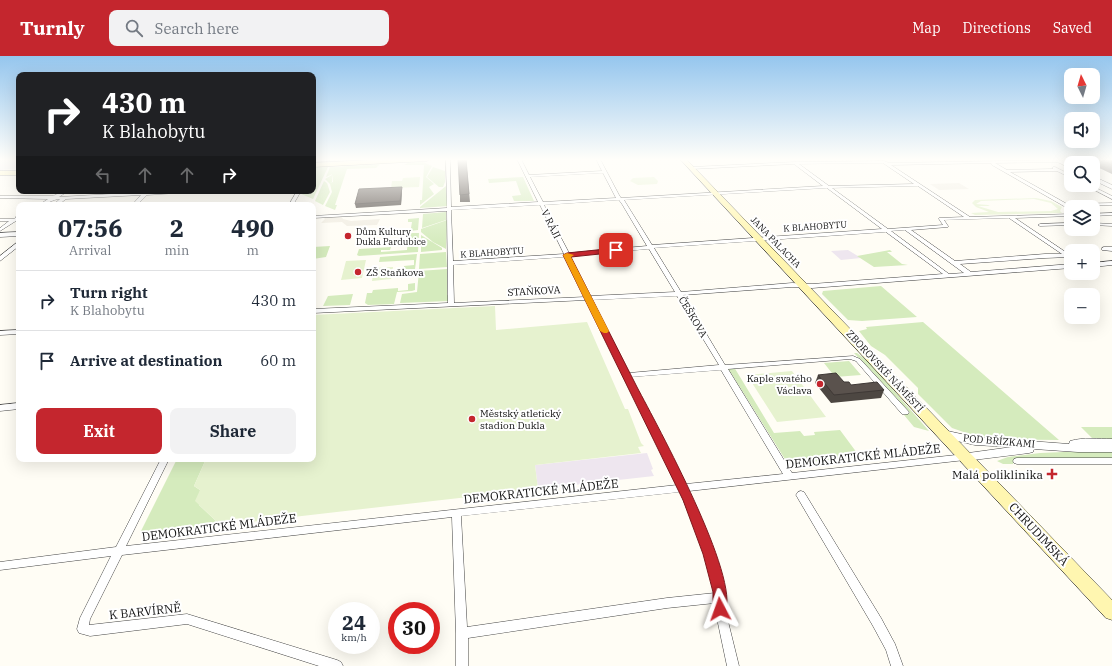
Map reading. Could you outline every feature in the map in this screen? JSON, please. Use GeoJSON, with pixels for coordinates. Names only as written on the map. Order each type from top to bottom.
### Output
{"type":"FeatureCollection","features":[{"type":"Feature","properties":{"kind":"main road","name":"JANA PALACHA"},"geometry":{"type":"LineString","coordinates":[[711,187],[804,286]]}},
{"type":"Feature","properties":{"kind":"main road","name":"ZBOROVSKÉ NÁMĚSTÍ"},"geometry":{"type":"LineString","coordinates":[[804,286],[965,457]]}},
{"type":"Feature","properties":{"kind":"main road","name":"CHRUDIMSKÁ"},"geometry":{"type":"LineString","coordinates":[[965,457],[1112,612]]}},
{"type":"Feature","properties":{"kind":"street"},"geometry":{"type":"LineString","coordinates":[[449,187],[451,305]]}},
{"type":"Feature","properties":{"kind":"street","name":"V RÁJI"},"geometry":{"type":"LineString","coordinates":[[534,187],[682,488],[708,549],[720,598],[720,609],[733,666]]}},
{"type":"Feature","properties":{"kind":"street","name":"ČEŠKOVA"},"geometry":{"type":"LineString","coordinates":[[612,187],[651,247],[789,476]]}},
{"type":"Feature","properties":{"kind":"street"},"geometry":{"type":"LineString","coordinates":[[316,216],[804,187]]}},
{"type":"Feature","properties":{"kind":"street"},"geometry":{"type":"LineString","coordinates":[[829,187],[949,276]]}},
{"type":"Feature","properties":{"kind":"street"},"geometry":{"type":"LineString","coordinates":[[1035,187],[1064,204]]}},
{"type":"Feature","properties":{"kind":"street"},"geometry":{"type":"LineString","coordinates":[[834,191],[926,189],[969,218]]}},
{"type":"Feature","properties":{"kind":"street"},"geometry":{"type":"LineString","coordinates":[[1100,192],[1112,198]]}},
{"type":"Feature","properties":{"kind":"street"},"geometry":{"type":"LineString","coordinates":[[47,202],[61,194]]}},
{"type":"Feature","properties":{"kind":"street"},"geometry":{"type":"LineString","coordinates":[[0,197],[65,198],[130,194]]}},
{"type":"Feature","properties":{"kind":"street"},"geometry":{"type":"LineString","coordinates":[[137,202],[145,194]]}},
{"type":"Feature","properties":{"kind":"street"},"geometry":{"type":"LineString","coordinates":[[59,202],[65,198]]}},
{"type":"Feature","properties":{"kind":"street"},"geometry":{"type":"LineString","coordinates":[[1100,204],[1112,204]]}},
{"type":"Feature","properties":{"kind":"street"},"geometry":{"type":"LineString","coordinates":[[1100,215],[1112,214]]}},
{"type":"Feature","properties":{"kind":"street","name":"K BLAHOBYTU"},"geometry":{"type":"LineString","coordinates":[[451,263],[946,226],[941,219],[1064,215]]}},
{"type":"Feature","properties":{"kind":"street"},"geometry":{"type":"LineString","coordinates":[[1010,217],[1064,254]]}},
{"type":"Feature","properties":{"kind":"street"},"geometry":{"type":"LineString","coordinates":[[0,220],[16,220]]}},
{"type":"Feature","properties":{"kind":"street"},"geometry":{"type":"LineString","coordinates":[[0,230],[8,224],[16,221]]}},
{"type":"Feature","properties":{"kind":"street"},"geometry":{"type":"LineString","coordinates":[[1040,225],[1064,224]]}},
{"type":"Feature","properties":{"kind":"street"},"geometry":{"type":"LineString","coordinates":[[1100,225],[1110,226]]}},
{"type":"Feature","properties":{"kind":"street"},"geometry":{"type":"LineString","coordinates":[[906,229],[970,274]]}},
{"type":"Feature","properties":{"kind":"street"},"geometry":{"type":"LineString","coordinates":[[0,235],[16,234]]}},
{"type":"Feature","properties":{"kind":"street"},"geometry":{"type":"LineString","coordinates":[[2,255],[16,245]]}},
{"type":"Feature","properties":{"kind":"street"},"geometry":{"type":"LineString","coordinates":[[910,248],[930,246]]}},
{"type":"Feature","properties":{"kind":"street"},"geometry":{"type":"LineString","coordinates":[[1104,249],[1112,249]]}},
{"type":"Feature","properties":{"kind":"street"},"geometry":{"type":"LineString","coordinates":[[954,263],[1045,256],[1064,257]]}},
{"type":"Feature","properties":{"kind":"street"},"geometry":{"type":"LineString","coordinates":[[1100,264],[1112,263]]}},
{"type":"Feature","properties":{"kind":"street","name":"STAŇKOVA"},"geometry":{"type":"LineString","coordinates":[[316,311],[679,294],[949,276],[1064,267]]}},
{"type":"Feature","properties":{"kind":"street"},"geometry":{"type":"LineString","coordinates":[[0,333],[16,332]]}},
{"type":"Feature","properties":{"kind":"street"},"geometry":{"type":"LineString","coordinates":[[626,375],[853,357],[906,412]]}},
{"type":"Feature","properties":{"kind":"street"},"geometry":{"type":"LineString","coordinates":[[0,408],[16,406]]}},
{"type":"Feature","properties":{"kind":"street","name":"POD BŘÍZKAMI"},"geometry":{"type":"LineString","coordinates":[[944,434],[975,441],[1078,448],[1112,448]]}},
{"type":"Feature","properties":{"kind":"street","name":"POD BŘÍZKAMI"},"geometry":{"type":"LineString","coordinates":[[965,457],[1091,442],[1112,443]]}},
{"type":"Feature","properties":{"kind":"street","name":"DEMOKRATICKÉ MLÁDEŽE"},"geometry":{"type":"LineString","coordinates":[[0,566],[119,551],[965,457]]}},
{"type":"Feature","properties":{"kind":"street","name":"POD BŘÍZKAMI"},"geometry":{"type":"LineString","coordinates":[[1017,461],[1112,461]]}},
{"type":"Feature","properties":{"kind":"street"},"geometry":{"type":"LineString","coordinates":[[119,551],[164,462]]}},
{"type":"Feature","properties":{"kind":"street"},"geometry":{"type":"LineString","coordinates":[[801,495],[877,622],[897,666]]}},
{"type":"Feature","properties":{"kind":"street"},"geometry":{"type":"LineString","coordinates":[[456,513],[462,633],[462,666]]}},
{"type":"Feature","properties":{"kind":"street","name":"K BARVÍRNĚ"},"geometry":{"type":"LineString","coordinates":[[119,551],[85,618],[83,629],[86,630],[187,619],[337,666]]}},
{"type":"Feature","properties":{"kind":"street"},"geometry":{"type":"LineString","coordinates":[[462,633],[666,603],[706,598],[720,598]]}},
{"type":"Feature","properties":{"kind":"shaded area"},"geometry":{"type":"Polygon","coordinates":[[[935,187],[966,187],[969,189],[939,190],[935,187]]]}},
{"type":"Feature","properties":{"kind":"shaded area"},"geometry":{"type":"Polygon","coordinates":[[[341,216],[343,219],[351,221],[380,219],[377,225],[347,226],[342,222],[321,223],[325,219],[323,217],[341,216]]]}},
{"type":"Feature","properties":{"kind":"shaded area"},"geometry":{"type":"Polygon","coordinates":[[[848,250],[861,258],[841,260],[831,251],[848,250]]]}},
{"type":"Feature","properties":{"kind":"shaded area"},"geometry":{"type":"Polygon","coordinates":[[[647,453],[654,476],[538,489],[535,465],[647,453]]]}},
{"type":"Feature","properties":{"kind":"green space"},"geometry":{"type":"Polygon","coordinates":[[[321,187],[328,187],[330,192],[323,205],[315,201],[321,187]]]}},
{"type":"Feature","properties":{"kind":"green space"},"geometry":{"type":"Polygon","coordinates":[[[331,187],[341,187],[335,205],[337,205],[335,210],[325,206],[332,192],[331,187]]]}},
{"type":"Feature","properties":{"kind":"green space"},"geometry":{"type":"Polygon","coordinates":[[[423,187],[429,187],[434,194],[420,205],[420,200],[422,200],[423,187]]]}},
{"type":"Feature","properties":{"kind":"green space"},"geometry":{"type":"Polygon","coordinates":[[[444,187],[446,187],[448,206],[420,207],[444,187]]]}},
{"type":"Feature","properties":{"kind":"green space"},"geometry":{"type":"Polygon","coordinates":[[[518,187],[528,187],[534,201],[514,201],[512,196],[521,195],[518,187]]]}},
{"type":"Feature","properties":{"kind":"green space"},"geometry":{"type":"Polygon","coordinates":[[[301,194],[315,194],[313,199],[301,194]]]}},
{"type":"Feature","properties":{"kind":"green space"},"geometry":{"type":"Polygon","coordinates":[[[1036,198],[1051,201],[1062,207],[1060,211],[1062,213],[975,215],[971,213],[989,212],[976,207],[972,203],[975,200],[1036,198]],[[1034,199],[981,201],[976,204],[988,205],[990,206],[978,206],[998,212],[1051,211],[1058,209],[1051,203],[1034,199]]]}},
{"type":"Feature","properties":{"kind":"green space"},"geometry":{"type":"Polygon","coordinates":[[[446,212],[446,220],[422,228],[423,214],[446,212]]]}},
{"type":"Feature","properties":{"kind":"green space"},"geometry":{"type":"Polygon","coordinates":[[[419,218],[418,230],[403,232],[404,229],[411,228],[412,222],[408,222],[408,219],[419,218]]]}},
{"type":"Feature","properties":{"kind":"green space"},"geometry":{"type":"Polygon","coordinates":[[[447,220],[446,249],[433,242],[421,232],[421,229],[447,220]]]}},
{"type":"Feature","properties":{"kind":"green space"},"geometry":{"type":"Polygon","coordinates":[[[409,233],[419,233],[418,252],[357,255],[359,249],[391,247],[390,250],[381,250],[381,252],[407,250],[409,233]]]}},
{"type":"Feature","properties":{"kind":"green space"},"geometry":{"type":"Polygon","coordinates":[[[421,235],[442,248],[442,250],[421,252],[421,235]]]}},
{"type":"Feature","properties":{"kind":"green space"},"geometry":{"type":"Polygon","coordinates":[[[330,246],[326,257],[316,259],[316,247],[330,246]]]}},
{"type":"Feature","properties":{"kind":"green space"},"geometry":{"type":"Polygon","coordinates":[[[890,250],[892,252],[887,252],[902,264],[908,265],[874,267],[857,256],[890,250]]]}},
{"type":"Feature","properties":{"kind":"green space"},"geometry":{"type":"Polygon","coordinates":[[[446,252],[447,267],[419,269],[420,254],[446,252]]]}},
{"type":"Feature","properties":{"kind":"green space"},"geometry":{"type":"Polygon","coordinates":[[[417,254],[415,269],[404,270],[404,266],[414,265],[414,260],[379,262],[380,257],[417,254]]]}},
{"type":"Feature","properties":{"kind":"green space"},"geometry":{"type":"Polygon","coordinates":[[[366,260],[362,278],[341,280],[346,261],[366,260]]]}},
{"type":"Feature","properties":{"kind":"green space"},"geometry":{"type":"Polygon","coordinates":[[[393,267],[391,279],[372,281],[374,268],[393,267]]]}},
{"type":"Feature","properties":{"kind":"green space"},"geometry":{"type":"Polygon","coordinates":[[[447,269],[447,295],[449,296],[449,301],[400,303],[402,294],[417,292],[419,271],[447,269]]]}},
{"type":"Feature","properties":{"kind":"green space"},"geometry":{"type":"Polygon","coordinates":[[[415,283],[415,290],[397,292],[394,304],[368,305],[365,303],[367,293],[372,293],[373,290],[398,288],[398,291],[408,290],[408,284],[415,283]]]}},
{"type":"Feature","properties":{"kind":"green space"},"geometry":{"type":"Polygon","coordinates":[[[881,286],[917,317],[862,321],[848,320],[822,294],[823,291],[881,286]]]}},
{"type":"Feature","properties":{"kind":"green space"},"geometry":{"type":"Polygon","coordinates":[[[353,294],[350,305],[323,306],[328,296],[353,294]]]}},
{"type":"Feature","properties":{"kind":"green space","name":"Městský atletický stadion Dukla"},"geometry":{"type":"Polygon","coordinates":[[[495,306],[496,330],[587,322],[625,409],[628,409],[641,443],[644,446],[638,447],[641,453],[535,465],[538,489],[240,523],[242,518],[216,521],[195,501],[200,490],[194,486],[205,462],[316,462],[316,315],[495,306]]]}},
{"type":"Feature","properties":{"kind":"green space"},"geometry":{"type":"Polygon","coordinates":[[[923,322],[1059,440],[977,439],[975,436],[952,428],[918,394],[918,388],[885,355],[871,346],[859,331],[867,329],[866,327],[923,322]]]}},
{"type":"Feature","properties":{"kind":"green space"},"geometry":{"type":"Polygon","coordinates":[[[854,353],[857,353],[869,362],[929,431],[914,427],[904,415],[910,413],[854,353]]]}},
{"type":"Feature","properties":{"kind":"green space"},"geometry":{"type":"Polygon","coordinates":[[[849,361],[861,375],[835,377],[824,363],[849,361]]]}},
{"type":"Feature","properties":{"kind":"green space"},"geometry":{"type":"Polygon","coordinates":[[[734,367],[774,433],[800,431],[804,436],[815,435],[814,432],[840,430],[860,457],[788,464],[731,373],[729,373],[728,369],[734,367]]]}},
{"type":"Feature","properties":{"kind":"green space"},"geometry":{"type":"Polygon","coordinates":[[[792,371],[826,417],[777,422],[747,375],[792,371]]]}},
{"type":"Feature","properties":{"kind":"green space"},"geometry":{"type":"Polygon","coordinates":[[[1081,427],[1112,427],[1112,441],[1094,440],[1081,427]]]}},
{"type":"Feature","properties":{"kind":"green space"},"geometry":{"type":"Polygon","coordinates":[[[1112,450],[1112,458],[1015,458],[1013,464],[1003,464],[997,461],[1008,457],[1040,453],[1112,450]]]}},
{"type":"Feature","properties":{"kind":"green space"},"geometry":{"type":"Polygon","coordinates":[[[176,462],[205,462],[194,486],[200,490],[199,505],[216,521],[233,519],[231,524],[143,533],[141,531],[176,462]]]}},
{"type":"Feature","properties":{"kind":"building"},"geometry":{"type":"Polygon","coordinates":[[[402,187],[400,201],[355,204],[359,189],[402,187]]]}},
{"type":"Feature","properties":{"kind":"building"},"geometry":{"type":"Polygon","coordinates":[[[460,187],[468,187],[469,194],[460,195],[460,187]]]}},
{"type":"Feature","properties":{"kind":"building"},"geometry":{"type":"Polygon","coordinates":[[[836,373],[844,382],[849,382],[851,385],[877,382],[884,390],[834,395],[818,375],[836,373]]]}},
{"type":"Feature","properties":{"kind":"slow traffic"},"geometry":{"type":"LineString","coordinates":[[570,255],[567,255],[604,331]]}},
{"type":"Feature","properties":{"kind":"place","name":"Dům Kultury Dukla Pardubice"},"geometry":{"type":"Point","coordinates":[348,236]}},
{"type":"Feature","properties":{"kind":"place","name":"ZŠ Staňkova"},"geometry":{"type":"Point","coordinates":[358,272]}},
{"type":"Feature","properties":{"kind":"place","name":"Kaple svatého Václava"},"geometry":{"type":"Point","coordinates":[820,384]}},
{"type":"Feature","properties":{"kind":"place","name":"Městský atletický stadion Dukla"},"geometry":{"type":"Point","coordinates":[472,419]}},
{"type":"Feature","properties":{"kind":"place","name":"Malá poliklinika"},"geometry":{"type":"Point","coordinates":[1052,474]}},
{"type":"Feature","properties":{"kind":"route"},"geometry":{"type":"LineString","coordinates":[[616,250],[567,255],[689,500],[710,554],[720,592],[720,609]]}}]}
